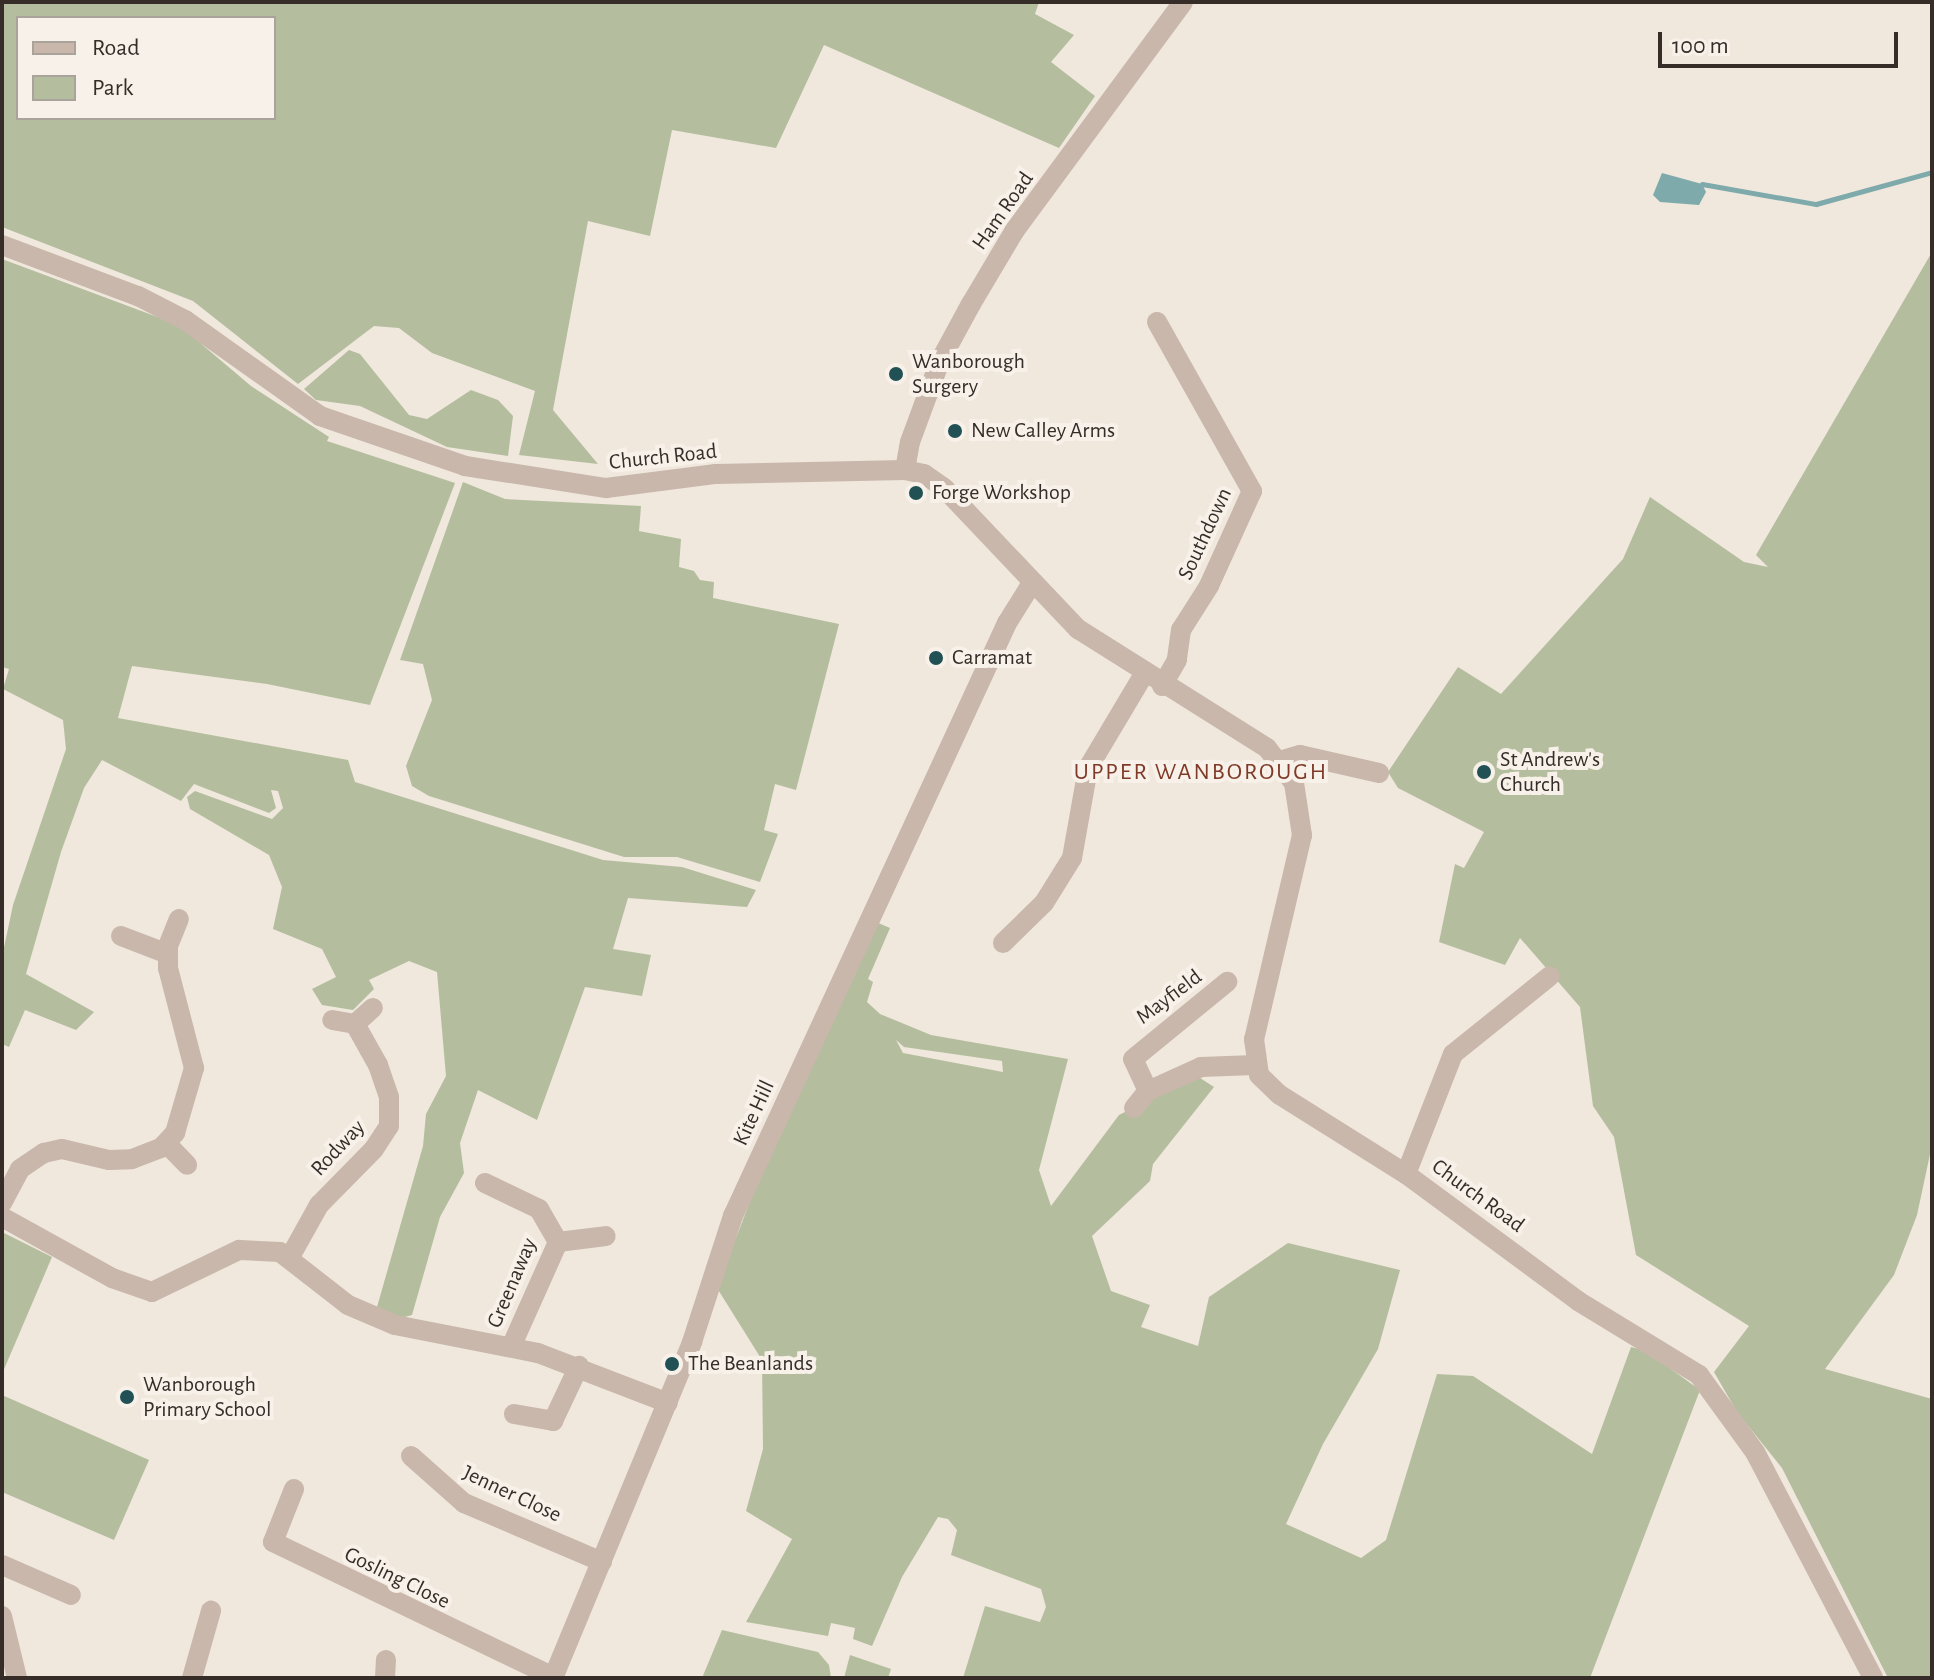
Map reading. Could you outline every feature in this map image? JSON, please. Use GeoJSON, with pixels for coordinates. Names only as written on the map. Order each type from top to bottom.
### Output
{"type":"FeatureCollection","features":[{"type":"Feature","properties":{"kind":"street","name":"Ham Road"},"geometry":{"type":"LineString","coordinates":[[905,470],[910,442],[940,361],[971,304],[1015,230],[1183,2]]}},
{"type":"Feature","properties":{"kind":"street","name":"Church Road"},"geometry":{"type":"LineString","coordinates":[[2,245],[138,296],[185,320],[320,416],[385,443],[481,470],[606,488],[716,474],[905,470],[924,474],[963,504],[1032,583],[1078,629],[1279,761]]}},
{"type":"Feature","properties":{"kind":"street","name":"Southdown"},"geometry":{"type":"LineString","coordinates":[[1157,322],[1252,491],[1215,573],[1181,630],[1177,660],[1162,686]]}},
{"type":"Feature","properties":{"kind":"street","name":"Kite Hill"},"geometry":{"type":"LineString","coordinates":[[553,1678],[668,1403],[733,1216],[1007,623],[1032,583]]}},
{"type":"Feature","properties":{"kind":"street"},"geometry":{"type":"LineString","coordinates":[[1003,943],[1044,903],[1072,858],[1088,768],[1144,674]]}},
{"type":"Feature","properties":{"kind":"street"},"geometry":{"type":"LineString","coordinates":[[1134,1108],[1148,1091],[1201,1067],[1255,1065],[1254,1039],[1302,835],[1294,783],[1279,761],[1300,755],[1379,773]]}},
{"type":"Feature","properties":{"kind":"street"},"geometry":{"type":"LineString","coordinates":[[2,1203],[20,1169],[44,1153],[62,1149],[125,1160],[171,1138],[193,1085],[194,1060],[172,991],[168,954],[179,919]]}},
{"type":"Feature","properties":{"kind":"street"},"geometry":{"type":"LineString","coordinates":[[121,936],[168,954]]}},
{"type":"Feature","properties":{"kind":"street"},"geometry":{"type":"LineString","coordinates":[[1406,1174],[1453,1054],[1550,976]]}},
{"type":"Feature","properties":{"kind":"street","name":"Mayfield"},"geometry":{"type":"LineString","coordinates":[[1148,1091],[1133,1059],[1227,982]]}},
{"type":"Feature","properties":{"kind":"street"},"geometry":{"type":"LineString","coordinates":[[332,1020],[355,1024],[373,1008]]}},
{"type":"Feature","properties":{"kind":"street","name":"Rodway"},"geometry":{"type":"LineString","coordinates":[[290,1257],[319,1205],[374,1149],[389,1126],[383,1076],[355,1024]]}},
{"type":"Feature","properties":{"kind":"street","name":"Church Road"},"geometry":{"type":"LineString","coordinates":[[1255,1065],[1280,1095],[1406,1174],[1578,1301],[1699,1375],[1755,1452],[1873,1678]]}},
{"type":"Feature","properties":{"kind":"street"},"geometry":{"type":"LineString","coordinates":[[171,1138],[187,1165]]}},
{"type":"Feature","properties":{"kind":"street","name":"Greenaway"},"geometry":{"type":"LineString","coordinates":[[485,1183],[539,1209],[558,1242],[511,1347]]}},
{"type":"Feature","properties":{"kind":"street"},"geometry":{"type":"LineString","coordinates":[[2,1217],[142,1291],[171,1287],[239,1250],[269,1250],[290,1257],[348,1305],[395,1325],[511,1347],[579,1366],[668,1403]]}},
{"type":"Feature","properties":{"kind":"street"},"geometry":{"type":"LineString","coordinates":[[558,1242],[606,1236]]}},
{"type":"Feature","properties":{"kind":"street"},"geometry":{"type":"LineString","coordinates":[[514,1414],[553,1421],[579,1366]]}},
{"type":"Feature","properties":{"kind":"street","name":"Jenner Close"},"geometry":{"type":"LineString","coordinates":[[411,1456],[464,1503],[602,1562]]}},
{"type":"Feature","properties":{"kind":"street","name":"Gosling Close"},"geometry":{"type":"LineString","coordinates":[[294,1489],[273,1542],[553,1678]]}},
{"type":"Feature","properties":{"kind":"street"},"geometry":{"type":"LineString","coordinates":[[2,1565],[71,1595]]}},
{"type":"Feature","properties":{"kind":"street"},"geometry":{"type":"LineString","coordinates":[[192,1678],[211,1611]]}},
{"type":"Feature","properties":{"kind":"street"},"geometry":{"type":"LineString","coordinates":[[2,1616],[6,1646],[17,1678]]}},
{"type":"Feature","properties":{"kind":"green space"},"geometry":{"type":"Polygon","coordinates":[[[2,2],[1039,2],[1035,14],[1074,35],[1051,62],[1095,96],[1059,148],[824,45],[776,148],[672,130],[650,236],[588,221],[553,410],[598,464],[519,455],[535,391],[432,353],[399,328],[374,326],[298,384],[193,301],[2,227],[2,2]]]}},
{"type":"Feature","properties":{"kind":"green space"},"geometry":{"type":"Polygon","coordinates":[[[1932,252],[1932,1145],[1917,1215],[1894,1275],[1825,1369],[1932,1399],[1932,1678],[1888,1678],[1782,1468],[1737,1412],[1714,1372],[1749,1326],[1636,1255],[1614,1137],[1593,1106],[1580,1007],[1520,938],[1505,965],[1439,942],[1455,864],[1464,868],[1484,832],[1398,788],[1388,772],[1458,667],[1501,694],[1623,559],[1650,497],[1744,562],[1768,567],[1756,555],[1932,252]]]}},
{"type":"Feature","properties":{"kind":"green space"},"geometry":{"type":"Polygon","coordinates":[[[2,259],[179,325],[251,386],[329,437],[327,441],[455,483],[370,705],[267,684],[132,666],[118,718],[348,760],[355,782],[603,860],[682,867],[756,890],[747,907],[628,898],[613,949],[651,955],[642,996],[585,987],[537,1120],[478,1090],[460,1143],[464,1173],[440,1217],[412,1315],[401,1318],[377,1307],[423,1146],[426,1114],[446,1076],[437,972],[409,961],[369,980],[374,989],[353,1010],[322,1005],[312,989],[336,977],[322,949],[273,929],[282,887],[269,855],[190,809],[187,797],[195,791],[272,819],[283,808],[278,791],[271,790],[276,808],[269,813],[194,784],[181,801],[102,760],[84,788],[61,852],[26,974],[94,1012],[76,1030],[25,1010],[9,1047],[2,1044],[2,957],[13,905],[66,749],[63,720],[3,689],[9,669],[2,667],[2,259]]]}},
{"type":"Feature","properties":{"kind":"green space"},"geometry":{"type":"Polygon","coordinates":[[[349,350],[360,354],[409,415],[427,419],[471,390],[498,400],[513,416],[508,456],[447,447],[360,406],[316,400],[304,389],[349,350]]]}},
{"type":"Feature","properties":{"kind":"green space"},"geometry":{"type":"Polygon","coordinates":[[[463,482],[505,499],[641,506],[639,531],[681,539],[679,567],[694,571],[700,580],[714,582],[713,598],[839,624],[796,790],[775,784],[764,830],[778,834],[760,882],[677,857],[624,857],[429,796],[412,786],[406,766],[432,700],[423,664],[400,660],[463,482]]]}},
{"type":"Feature","properties":{"kind":"green space"},"geometry":{"type":"Polygon","coordinates":[[[876,922],[890,928],[868,979],[873,982],[867,1002],[880,1014],[931,1035],[1068,1059],[1039,1170],[1051,1206],[1119,1115],[1197,1076],[1214,1087],[1153,1164],[1150,1181],[1092,1236],[1111,1291],[1150,1305],[1141,1327],[1198,1346],[1209,1297],[1288,1243],[1400,1270],[1378,1349],[1323,1444],[1286,1524],[1361,1558],[1386,1540],[1437,1374],[1473,1376],[1592,1454],[1631,1347],[1646,1351],[1700,1390],[1590,1678],[963,1678],[985,1606],[1040,1622],[1046,1607],[1041,1589],[951,1555],[957,1530],[948,1519],[938,1517],[902,1577],[872,1646],[853,1639],[855,1628],[831,1623],[828,1636],[746,1622],[792,1539],[746,1511],[763,1449],[762,1360],[717,1288],[770,1149],[876,922]],[[896,1040],[903,1053],[1003,1072],[1002,1061],[904,1047],[896,1040]]]}},
{"type":"Feature","properties":{"kind":"green space"},"geometry":{"type":"Polygon","coordinates":[[[2,1232],[52,1257],[2,1374],[2,1232]]]}},
{"type":"Feature","properties":{"kind":"green space"},"geometry":{"type":"Polygon","coordinates":[[[2,1395],[149,1460],[114,1540],[2,1492],[2,1395]]]}},
{"type":"Feature","properties":{"kind":"green space"},"geometry":{"type":"Polygon","coordinates":[[[722,1630],[818,1652],[829,1665],[831,1678],[702,1678],[722,1630]]]}},
{"type":"Feature","properties":{"kind":"green space"},"geometry":{"type":"Polygon","coordinates":[[[850,1655],[891,1669],[888,1678],[844,1678],[850,1655]]]}},
{"type":"Feature","properties":{"kind":"water"},"geometry":{"type":"Polygon","coordinates":[[[1662,173],[1702,184],[1706,192],[1699,205],[1660,202],[1653,195],[1662,173]]]}},
{"type":"Feature","properties":{"kind":"waterway"},"geometry":{"type":"LineString","coordinates":[[1702,184],[1816,204],[1932,172]]}},
{"type":"Feature","properties":{"kind":"place","name":"Wanborough Surgery"},"geometry":{"type":"Point","coordinates":[896,374]}},
{"type":"Feature","properties":{"kind":"place","name":"New Calley Arms"},"geometry":{"type":"Point","coordinates":[955,431]}},
{"type":"Feature","properties":{"kind":"place","name":"Forge Workshop"},"geometry":{"type":"Point","coordinates":[916,493]}},
{"type":"Feature","properties":{"kind":"place","name":"Carramat"},"geometry":{"type":"Point","coordinates":[936,658]}},
{"type":"Feature","properties":{"kind":"place","name":"St Andrew's Church"},"geometry":{"type":"Point","coordinates":[1484,772]}},
{"type":"Feature","properties":{"kind":"place","name":"The Beanlands"},"geometry":{"type":"Point","coordinates":[672,1364]}},
{"type":"Feature","properties":{"kind":"place","name":"Wanborough Primary School"},"geometry":{"type":"Point","coordinates":[127,1397]}},
{"type":"Feature","properties":{"kind":"district","name":"UPPER WANBOROUGH"},"geometry":{"type":"Point","coordinates":[1201,773]}}]}
